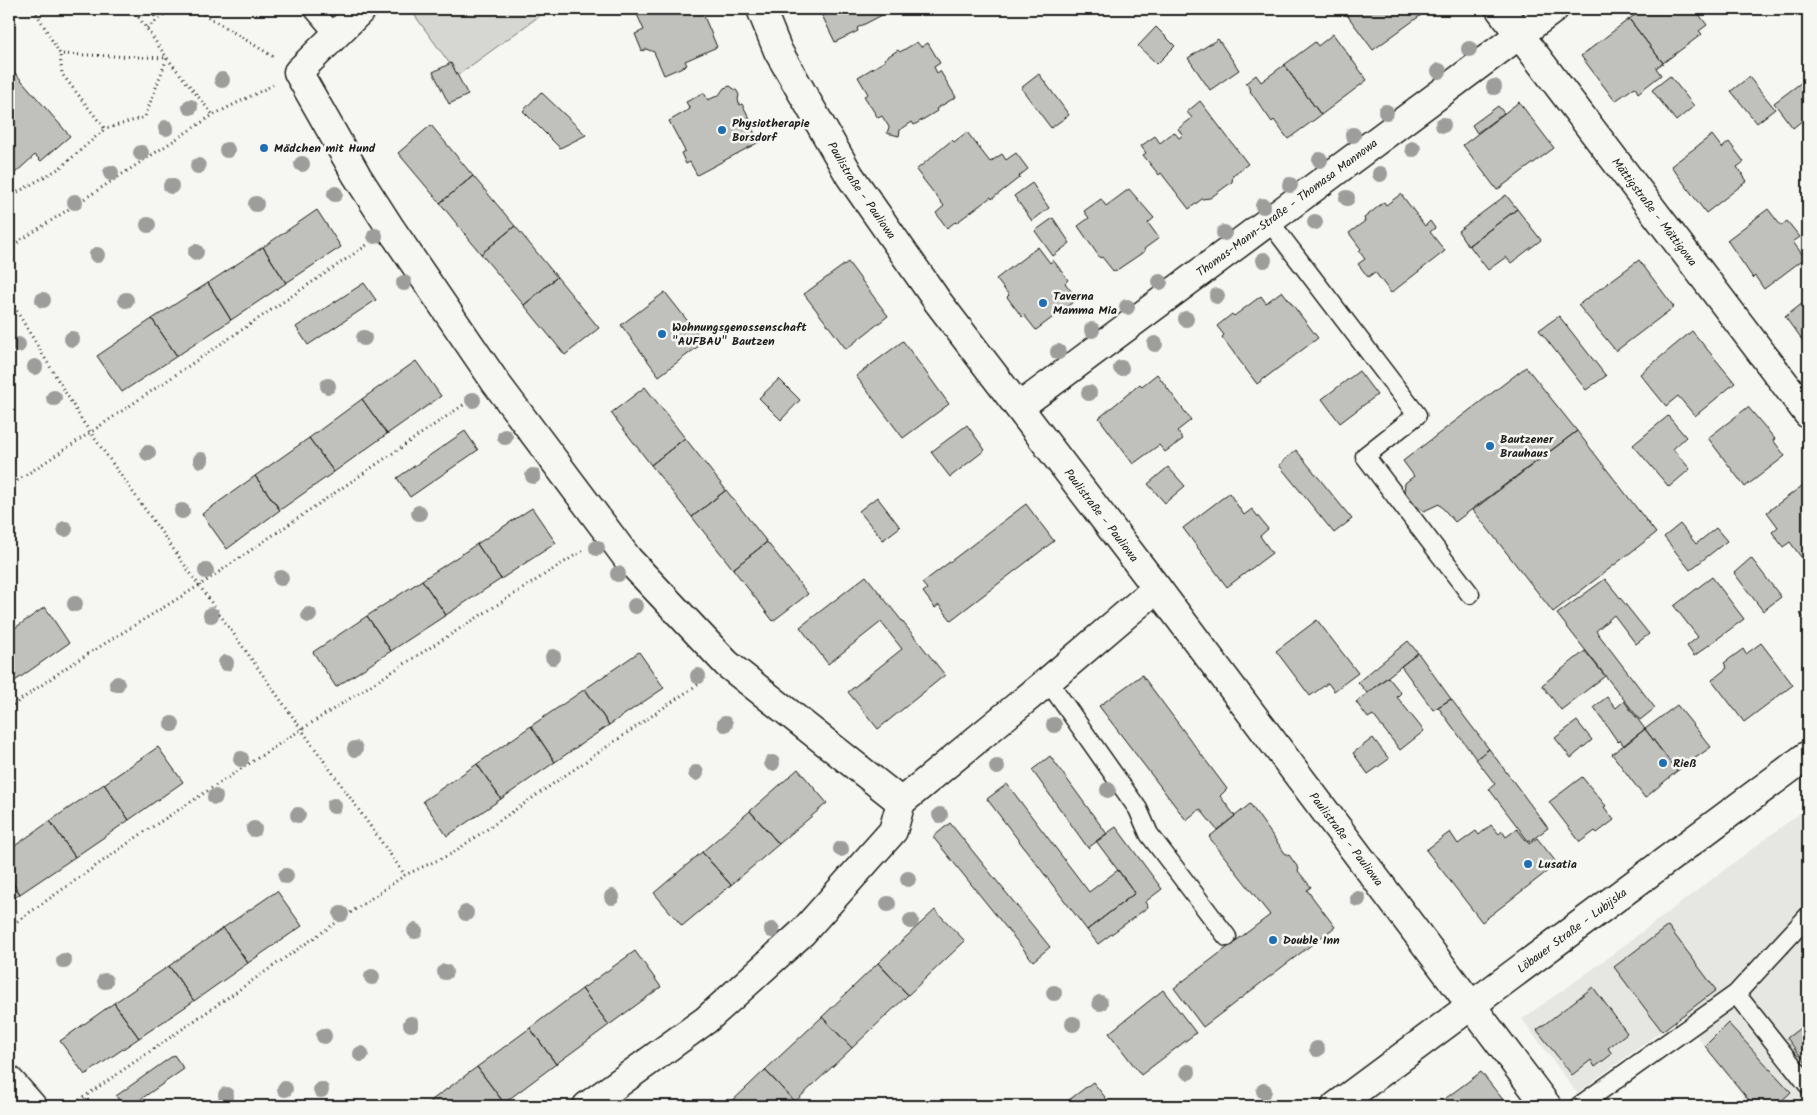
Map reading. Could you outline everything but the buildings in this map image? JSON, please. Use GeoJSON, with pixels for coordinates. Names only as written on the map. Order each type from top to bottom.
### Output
{"type":"FeatureCollection","features":[{"type":"Feature","properties":{"kind":"street"},"geometry":{"type":"LineString","coordinates":[[362,9],[298,72],[357,176],[391,230],[496,383],[628,559],[727,664],[901,802]]}},
{"type":"Feature","properties":{"kind":"street","name":"Paulistraße - Pauliowa"},"geometry":{"type":"LineString","coordinates":[[761,9],[778,51],[850,176],[938,302],[1157,588],[1547,1106]]}},
{"type":"Feature","properties":{"kind":"street","name":"Mättigstraße - Mättigowa"},"geometry":{"type":"LineString","coordinates":[[1500,9],[1808,414]]}},
{"type":"Feature","properties":{"kind":"street","name":"Thomas-Mann-Straße - Thomasa Mannowa"},"geometry":{"type":"LineString","coordinates":[[1019,407],[1554,9]]}},
{"type":"Feature","properties":{"kind":"street"},"geometry":{"type":"LineString","coordinates":[[587,1106],[706,1020],[802,932],[893,831],[901,802],[1157,588]]}},
{"type":"Feature","properties":{"kind":"street","name":"Löbauer Straße - Lubijska"},"geometry":{"type":"LineString","coordinates":[[1336,1106],[1808,755]]}},
{"type":"Feature","properties":{"kind":"street"},"geometry":{"type":"LineString","coordinates":[[9,1080],[32,1106]]}},
{"type":"Feature","properties":{"kind":"lane"},"geometry":{"type":"LineString","coordinates":[[314,9],[335,35]]}},
{"type":"Feature","properties":{"kind":"lane"},"geometry":{"type":"LineString","coordinates":[[1269,221],[1417,416],[1365,456],[1470,594]]}},
{"type":"Feature","properties":{"kind":"lane"},"geometry":{"type":"LineString","coordinates":[[1048,681],[1138,809],[1149,834],[1227,936]]}},
{"type":"Feature","properties":{"kind":"lane"},"geometry":{"type":"LineString","coordinates":[[1579,1106],[1736,994],[1808,916]]}},
{"type":"Feature","properties":{"kind":"lane"},"geometry":{"type":"LineString","coordinates":[[1736,994],[1808,1085]]}},
{"type":"Feature","properties":{"kind":"path"},"geometry":{"type":"LineString","coordinates":[[34,9],[60,54],[62,74],[104,128]]}},
{"type":"Feature","properties":{"kind":"path"},"geometry":{"type":"LineString","coordinates":[[133,9],[167,58],[213,115]]}},
{"type":"Feature","properties":{"kind":"path"},"geometry":{"type":"LineString","coordinates":[[147,28],[172,9]]}},
{"type":"Feature","properties":{"kind":"path"},"geometry":{"type":"LineString","coordinates":[[195,9],[298,72]]}},
{"type":"Feature","properties":{"kind":"path"},"geometry":{"type":"LineString","coordinates":[[60,54],[167,58]]}},
{"type":"Feature","properties":{"kind":"path"},"geometry":{"type":"LineString","coordinates":[[9,197],[60,168],[104,128],[145,117],[167,58]]}},
{"type":"Feature","properties":{"kind":"path"},"geometry":{"type":"LineString","coordinates":[[9,248],[213,115],[298,72]]}},
{"type":"Feature","properties":{"kind":"path"},"geometry":{"type":"LineString","coordinates":[[9,486],[391,230]]}},
{"type":"Feature","properties":{"kind":"path"},"geometry":{"type":"LineString","coordinates":[[9,298],[83,422],[405,875]]}},
{"type":"Feature","properties":{"kind":"path"},"geometry":{"type":"LineString","coordinates":[[9,708],[70,665],[200,585],[496,383]]}},
{"type":"Feature","properties":{"kind":"path"},"geometry":{"type":"LineString","coordinates":[[9,927],[137,837],[302,729],[609,534]]}},
{"type":"Feature","properties":{"kind":"path"},"geometry":{"type":"LineString","coordinates":[[71,1106],[405,875],[451,854],[727,664]]}},
{"type":"Feature","properties":{"kind":"shaded area"},"geometry":{"type":"Polygon","coordinates":[[[410,9],[549,9],[458,75],[410,9]]]}},
{"type":"Feature","properties":{"kind":"shaded area"},"geometry":{"type":"Polygon","coordinates":[[[1808,807],[1808,1106],[1759,1106],[1752,1097],[1747,1101],[1682,1016],[1577,1093],[1522,1019],[1590,971],[1808,807]]]}},
{"type":"Feature","properties":{"kind":"place","name":"Physiotherapie Borsdorf"},"geometry":{"type":"Point","coordinates":[722,130]}},
{"type":"Feature","properties":{"kind":"place","name":"Mädchen mit Hund"},"geometry":{"type":"Point","coordinates":[264,148]}},
{"type":"Feature","properties":{"kind":"place","name":"Taverna Mamma Mia"},"geometry":{"type":"Point","coordinates":[1043,303]}},
{"type":"Feature","properties":{"kind":"place","name":"Wohnungsgenossenschaft \"AUFBAU\" Bautzen"},"geometry":{"type":"Point","coordinates":[662,334]}},
{"type":"Feature","properties":{"kind":"place","name":"Bautzener Brauhaus"},"geometry":{"type":"Point","coordinates":[1490,446]}},
{"type":"Feature","properties":{"kind":"place","name":"Rieß"},"geometry":{"type":"Point","coordinates":[1663,763]}},
{"type":"Feature","properties":{"kind":"place","name":"Lusatia"},"geometry":{"type":"Point","coordinates":[1528,864]}},
{"type":"Feature","properties":{"kind":"place","name":"Double Inn"},"geometry":{"type":"Point","coordinates":[1273,940]}}]}
